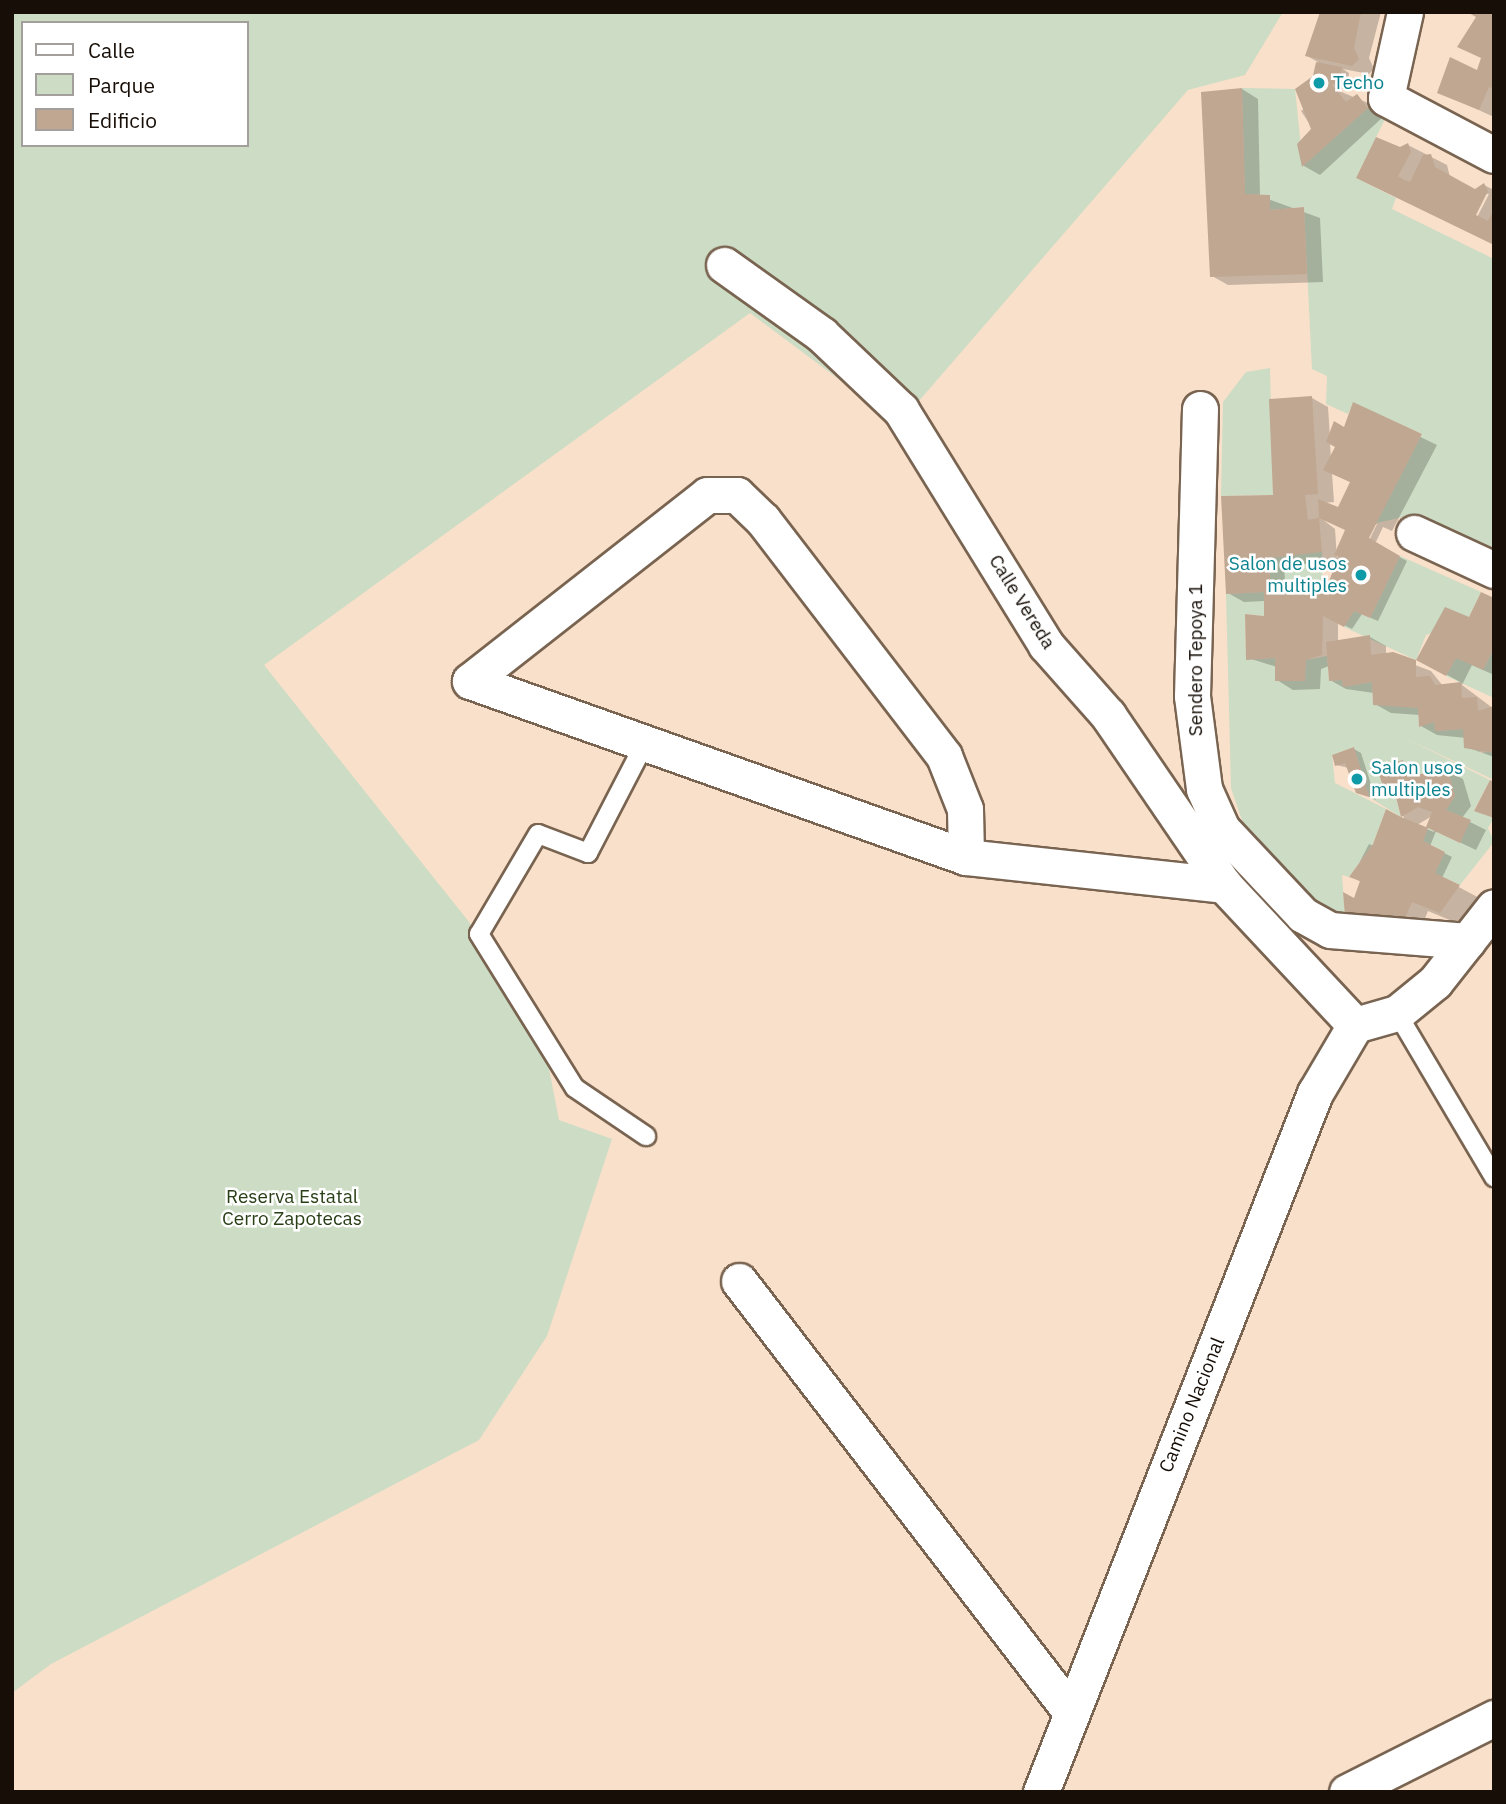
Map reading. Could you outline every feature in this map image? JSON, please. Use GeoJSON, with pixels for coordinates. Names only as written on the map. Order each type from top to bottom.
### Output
{"type":"FeatureCollection","features":[{"type":"Feature","properties":{"kind":"street"},"geometry":{"type":"LineString","coordinates":[[1405,12],[1386,98],[1494,155]]}},
{"type":"Feature","properties":{"kind":"street","name":"Calle Vereda"},"geometry":{"type":"LineString","coordinates":[[724,265],[822,335],[901,410],[1046,645],[1108,715],[1224,885],[1355,1025]]}},
{"type":"Feature","properties":{"kind":"street","name":"Sendero Tepoya 1"},"geometry":{"type":"LineString","coordinates":[[1200,409],[1192,696],[1204,789],[1222,830],[1303,915],[1330,930],[1468,941]]}},
{"type":"Feature","properties":{"kind":"street"},"geometry":{"type":"LineString","coordinates":[[966,857],[965,809],[944,756],[763,520],[737,495],[707,495],[470,681],[966,857],[1224,885]]}},
{"type":"Feature","properties":{"kind":"street"},"geometry":{"type":"LineString","coordinates":[[1414,533],[1494,570]]}},
{"type":"Feature","properties":{"kind":"street"},"geometry":{"type":"LineString","coordinates":[[1355,1025],[1397,1013],[1435,982],[1494,907]]}},
{"type":"Feature","properties":{"kind":"street","name":"Camino Nacional"},"geometry":{"type":"LineString","coordinates":[[1041,1792],[1315,1093],[1355,1025]]}},
{"type":"Feature","properties":{"kind":"street"},"geometry":{"type":"LineString","coordinates":[[738,1281],[1071,1712]]}},
{"type":"Feature","properties":{"kind":"street"},"geometry":{"type":"LineString","coordinates":[[1347,1792],[1494,1717]]}},
{"type":"Feature","properties":{"kind":"lane"},"geometry":{"type":"LineString","coordinates":[[645,743],[588,853],[538,834],[479,934],[575,1088],[646,1136]]}},
{"type":"Feature","properties":{"kind":"lane"},"geometry":{"type":"LineString","coordinates":[[1397,1013],[1494,1177]]}},
{"type":"Feature","properties":{"kind":"green space","name":"Reserva Estatal Cerro Zapotecas"},"geometry":{"type":"Polygon","coordinates":[[[12,12],[1283,12],[1245,75],[1188,90],[899,424],[750,313],[264,665],[537,1007],[559,1120],[612,1139],[547,1336],[479,1440],[51,1664],[12,1693],[12,12]]]}},
{"type":"Feature","properties":{"kind":"green space"},"geometry":{"type":"Polygon","coordinates":[[[1242,88],[1295,89],[1303,166],[1368,108],[1377,103],[1389,111],[1356,178],[1396,198],[1392,209],[1494,259],[1492,555],[1417,514],[1376,523],[1422,434],[1353,403],[1348,414],[1326,404],[1327,376],[1312,369],[1304,207],[1270,210],[1270,195],[1245,194],[1242,88]]]}},
{"type":"Feature","properties":{"kind":"green space"},"geometry":{"type":"Polygon","coordinates":[[[1270,368],[1273,495],[1221,496],[1223,402],[1246,372],[1270,368]]]}},
{"type":"Feature","properties":{"kind":"green space"},"geometry":{"type":"Polygon","coordinates":[[[1322,552],[1323,594],[1270,595],[1269,553],[1322,552]]]}},
{"type":"Feature","properties":{"kind":"green space"},"geometry":{"type":"Polygon","coordinates":[[[1400,556],[1481,592],[1469,617],[1426,635],[1416,660],[1344,627],[1354,611],[1370,618],[1400,556]]]}},
{"type":"Feature","properties":{"kind":"green space"},"geometry":{"type":"Polygon","coordinates":[[[1264,592],[1264,616],[1245,614],[1246,659],[1275,658],[1275,681],[1304,681],[1306,660],[1327,656],[1329,681],[1342,680],[1343,687],[1372,682],[1373,704],[1418,708],[1419,727],[1434,722],[1436,731],[1463,729],[1481,753],[1494,751],[1494,780],[1403,737],[1490,780],[1474,810],[1494,818],[1488,828],[1494,842],[1460,885],[1435,873],[1445,852],[1423,841],[1428,828],[1460,843],[1470,820],[1446,810],[1455,796],[1447,768],[1408,777],[1377,768],[1385,793],[1395,793],[1401,817],[1369,797],[1354,747],[1332,755],[1335,783],[1386,809],[1373,844],[1349,877],[1342,875],[1346,929],[1292,898],[1245,829],[1231,788],[1226,594],[1264,592]]]}},
{"type":"Feature","properties":{"kind":"green space"},"geometry":{"type":"Polygon","coordinates":[[[1494,648],[1494,698],[1446,676],[1456,658],[1484,668],[1494,648]]]}},
{"type":"Feature","properties":{"kind":"building"},"geometry":{"type":"Polygon","coordinates":[[[1320,12],[1361,12],[1354,48],[1359,59],[1352,66],[1305,56],[1320,12]]]}},
{"type":"Feature","properties":{"kind":"building"},"geometry":{"type":"Polygon","coordinates":[[[1467,12],[1494,12],[1494,89],[1489,87],[1479,110],[1437,93],[1450,57],[1477,70],[1481,58],[1457,47],[1476,17],[1467,12]]]}},
{"type":"Feature","properties":{"kind":"building"},"geometry":{"type":"Polygon","coordinates":[[[1316,62],[1342,67],[1340,81],[1332,85],[1346,102],[1357,94],[1368,108],[1302,167],[1297,144],[1311,129],[1295,89],[1313,76],[1316,62]]]}},
{"type":"Feature","properties":{"kind":"building"},"geometry":{"type":"Polygon","coordinates":[[[1242,88],[1245,194],[1270,195],[1270,210],[1304,207],[1307,274],[1210,277],[1201,92],[1242,88]]]}},
{"type":"Feature","properties":{"kind":"building"},"geometry":{"type":"Polygon","coordinates":[[[1376,137],[1400,147],[1408,143],[1411,152],[1398,176],[1404,180],[1410,182],[1423,155],[1431,154],[1435,167],[1475,189],[1484,183],[1488,191],[1476,215],[1488,221],[1494,209],[1494,245],[1356,178],[1376,137]]]}},
{"type":"Feature","properties":{"kind":"building"},"geometry":{"type":"Polygon","coordinates":[[[1312,396],[1318,494],[1305,495],[1308,520],[1319,518],[1318,499],[1338,507],[1350,482],[1323,470],[1335,447],[1326,442],[1334,421],[1344,427],[1353,402],[1422,434],[1369,538],[1400,556],[1370,618],[1354,611],[1344,627],[1323,616],[1322,655],[1306,660],[1305,681],[1275,681],[1275,658],[1246,660],[1245,614],[1264,616],[1264,592],[1226,594],[1221,496],[1273,495],[1269,399],[1312,396]],[[1319,518],[1322,552],[1269,558],[1271,595],[1323,594],[1340,557],[1334,555],[1345,530],[1319,518]]]}},
{"type":"Feature","properties":{"kind":"building"},"geometry":{"type":"Polygon","coordinates":[[[1481,592],[1494,598],[1494,648],[1483,670],[1456,658],[1446,676],[1416,660],[1445,607],[1469,617],[1481,592]]]}},
{"type":"Feature","properties":{"kind":"building"},"geometry":{"type":"Polygon","coordinates":[[[1370,635],[1371,655],[1393,652],[1416,660],[1416,677],[1430,676],[1435,685],[1461,682],[1462,698],[1477,697],[1478,711],[1494,706],[1494,753],[1464,748],[1463,729],[1435,731],[1434,722],[1419,727],[1418,708],[1373,705],[1372,682],[1343,687],[1342,680],[1329,681],[1326,642],[1370,635]]]}},
{"type":"Feature","properties":{"kind":"building","name":"Salon usos multiples"},"geometry":{"type":"Polygon","coordinates":[[[1354,747],[1369,797],[1356,793],[1345,763],[1335,766],[1332,755],[1354,747]]]}},
{"type":"Feature","properties":{"kind":"building"},"geometry":{"type":"Polygon","coordinates":[[[1403,760],[1408,777],[1447,768],[1455,796],[1446,810],[1471,820],[1460,843],[1428,828],[1423,841],[1445,852],[1435,873],[1460,885],[1440,913],[1412,902],[1401,927],[1346,929],[1343,892],[1354,898],[1360,881],[1349,877],[1373,844],[1386,809],[1401,817],[1395,793],[1385,793],[1377,768],[1403,760]],[[1418,807],[1401,817],[1426,827],[1432,812],[1418,807]]]}},
{"type":"Feature","properties":{"kind":"building"},"geometry":{"type":"Polygon","coordinates":[[[1490,780],[1494,782],[1494,818],[1474,811],[1490,780]]]}},
{"type":"Feature","properties":{"kind":"place","name":"Techo"},"geometry":{"type":"Point","coordinates":[1319,83]}},
{"type":"Feature","properties":{"kind":"place","name":"Salon de usos multiples"},"geometry":{"type":"Point","coordinates":[1361,575]}},
{"type":"Feature","properties":{"kind":"place","name":"Salon usos multiples"},"geometry":{"type":"Point","coordinates":[1357,779]}}]}
